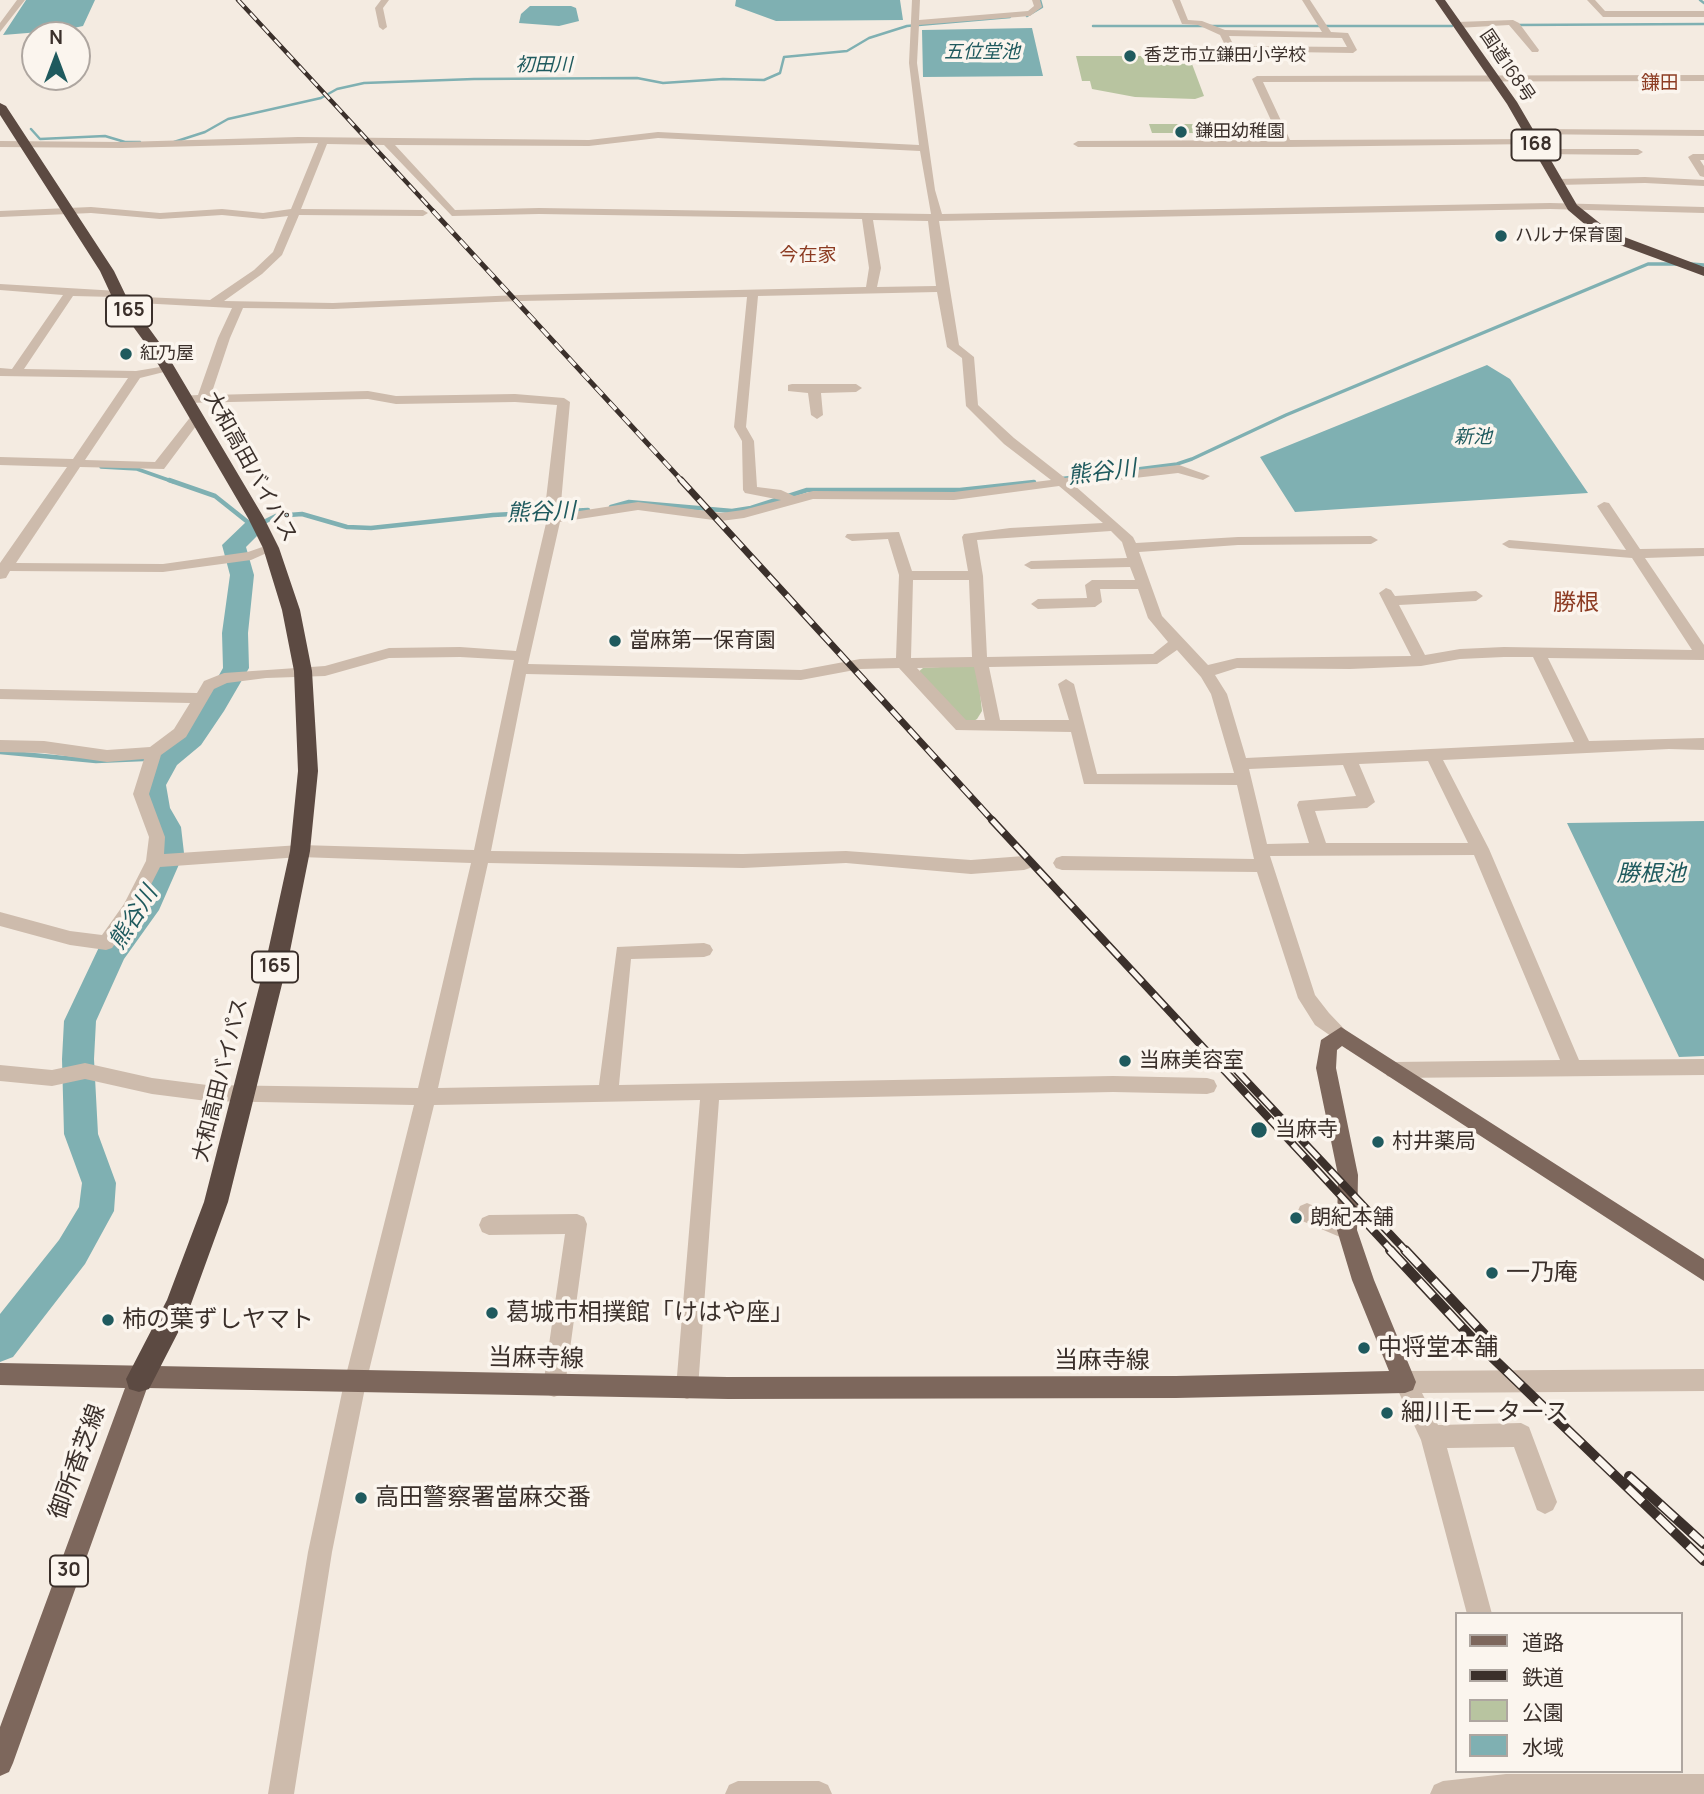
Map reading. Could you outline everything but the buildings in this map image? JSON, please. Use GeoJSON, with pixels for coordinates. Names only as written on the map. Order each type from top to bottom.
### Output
{"type":"FeatureCollection","features":[{"type":"Feature","properties":{"kind":"highway","name":"国道168号"},"geometry":{"type":"LineString","coordinates":[[1440,0],[1495,78],[1572,207],[1606,235],[1704,272]]}},
{"type":"Feature","properties":{"kind":"highway","name":"大和高田バイパス"},"geometry":{"type":"LineString","coordinates":[[0,106],[66,212],[107,271],[119,296],[155,346],[166,370],[256,518],[263,548],[291,610],[303,671],[309,771],[300,851],[278,956],[216,1202],[178,1306],[139,1379]]}},
{"type":"Feature","properties":{"kind":"main road"},"geometry":{"type":"LineString","coordinates":[[1405,1382],[1363,1280],[1347,1230],[1348,1175],[1326,1068],[1328,1046],[1341,1035],[1704,1272]]}},
{"type":"Feature","properties":{"kind":"main road","name":"当麻寺線"},"geometry":{"type":"LineString","coordinates":[[0,1374],[139,1379],[687,1388],[1176,1387],[1405,1382]]}},
{"type":"Feature","properties":{"kind":"main road","name":"御所香芝線"},"geometry":{"type":"LineString","coordinates":[[0,1763],[139,1379]]}},
{"type":"Feature","properties":{"kind":"street"},"geometry":{"type":"LineString","coordinates":[[0,29],[21,0]]}},
{"type":"Feature","properties":{"kind":"street"},"geometry":{"type":"LineString","coordinates":[[383,27],[379,8],[385,0]]}},
{"type":"Feature","properties":{"kind":"street"},"geometry":{"type":"LineString","coordinates":[[916,0],[913,63],[935,217],[942,289],[953,347],[968,357],[972,405],[1009,441],[1057,477],[1128,540],[1155,618],[1206,673],[1219,694],[1262,858],[1307,998],[1322,1019],[1341,1035]]}},
{"type":"Feature","properties":{"kind":"street"},"geometry":{"type":"LineString","coordinates":[[914,24],[1030,13],[1038,7],[1036,0]]}},
{"type":"Feature","properties":{"kind":"street"},"geometry":{"type":"LineString","coordinates":[[1176,0],[1185,22],[1199,23],[1224,33],[1345,35],[1353,50],[1231,49],[1224,33]]}},
{"type":"Feature","properties":{"kind":"street"},"geometry":{"type":"LineString","coordinates":[[1306,0],[1327,33]]}},
{"type":"Feature","properties":{"kind":"street"},"geometry":{"type":"LineString","coordinates":[[1591,0],[1603,14],[1704,14]]}},
{"type":"Feature","properties":{"kind":"street"},"geometry":{"type":"LineString","coordinates":[[1672,0],[1686,14]]}},
{"type":"Feature","properties":{"kind":"street"},"geometry":{"type":"LineString","coordinates":[[1457,24],[1515,24],[1535,50]]}},
{"type":"Feature","properties":{"kind":"street"},"geometry":{"type":"LineString","coordinates":[[1287,144],[1257,79],[1704,78]]}},
{"type":"Feature","properties":{"kind":"street"},"geometry":{"type":"LineString","coordinates":[[1624,133],[1653,171]]}},
{"type":"Feature","properties":{"kind":"street"},"geometry":{"type":"LineString","coordinates":[[1078,144],[1535,142],[1624,133],[1704,133]]}},
{"type":"Feature","properties":{"kind":"street"},"geometry":{"type":"LineString","coordinates":[[0,144],[324,140],[590,143],[658,135],[926,148]]}},
{"type":"Feature","properties":{"kind":"street"},"geometry":{"type":"LineString","coordinates":[[213,303],[258,272],[278,253],[324,140]]}},
{"type":"Feature","properties":{"kind":"street"},"geometry":{"type":"LineString","coordinates":[[387,142],[452,213],[539,211],[935,217],[1572,207],[1704,210]]}},
{"type":"Feature","properties":{"kind":"street"},"geometry":{"type":"LineString","coordinates":[[1535,142],[1638,152]]}},
{"type":"Feature","properties":{"kind":"street"},"geometry":{"type":"LineString","coordinates":[[1704,157],[1693,157],[1704,174]]}},
{"type":"Feature","properties":{"kind":"street"},"geometry":{"type":"LineString","coordinates":[[1557,182],[1653,171],[1704,183]]}},
{"type":"Feature","properties":{"kind":"street"},"geometry":{"type":"LineString","coordinates":[[0,214],[108,211],[160,216],[222,212],[263,216],[294,212],[423,213]]}},
{"type":"Feature","properties":{"kind":"street"},"geometry":{"type":"LineString","coordinates":[[867,217],[875,268],[871,291]]}},
{"type":"Feature","properties":{"kind":"street"},"geometry":{"type":"LineString","coordinates":[[0,287],[239,305],[333,306],[942,289]]}},
{"type":"Feature","properties":{"kind":"street"},"geometry":{"type":"LineString","coordinates":[[16,372],[70,293]]}},
{"type":"Feature","properties":{"kind":"street"},"geometry":{"type":"LineString","coordinates":[[753,293],[740,427],[748,441],[750,490],[786,497],[954,496],[1057,477],[1179,469],[1203,476]]}},
{"type":"Feature","properties":{"kind":"street"},"geometry":{"type":"LineString","coordinates":[[202,400],[239,305]]}},
{"type":"Feature","properties":{"kind":"street"},"geometry":{"type":"LineString","coordinates":[[0,372],[136,374],[166,370]]}},
{"type":"Feature","properties":{"kind":"street"},"geometry":{"type":"LineString","coordinates":[[2,570],[136,374]]}},
{"type":"Feature","properties":{"kind":"street"},"geometry":{"type":"LineString","coordinates":[[792,388],[856,388]]}},
{"type":"Feature","properties":{"kind":"street"},"geometry":{"type":"LineString","coordinates":[[814,390],[817,415]]}},
{"type":"Feature","properties":{"kind":"street"},"geometry":{"type":"LineString","coordinates":[[184,399],[302,395],[368,396],[396,400],[515,398],[564,402],[553,513],[520,663],[501,769],[426,1097],[355,1383],[320,1552],[281,1794]]}},
{"type":"Feature","properties":{"kind":"street"},"geometry":{"type":"LineString","coordinates":[[0,461],[159,466],[196,418]]}},
{"type":"Feature","properties":{"kind":"street"},"geometry":{"type":"LineString","coordinates":[[553,513],[638,506],[721,517],[744,514],[786,497]]}},
{"type":"Feature","properties":{"kind":"street"},"geometry":{"type":"LineString","coordinates":[[1604,506],[1703,657]]}},
{"type":"Feature","properties":{"kind":"street"},"geometry":{"type":"LineString","coordinates":[[994,727],[980,660],[976,576],[969,537],[1010,531],[1113,527]]}},
{"type":"Feature","properties":{"kind":"street"},"geometry":{"type":"LineString","coordinates":[[852,537],[894,535],[906,575],[903,663],[962,726],[1078,726]]}},
{"type":"Feature","properties":{"kind":"street"},"geometry":{"type":"LineString","coordinates":[[1031,565],[1238,541],[1371,540]]}},
{"type":"Feature","properties":{"kind":"street"},"geometry":{"type":"LineString","coordinates":[[1509,544],[1559,550],[1704,552]]}},
{"type":"Feature","properties":{"kind":"street"},"geometry":{"type":"LineString","coordinates":[[2,570],[197,565],[263,548]]}},
{"type":"Feature","properties":{"kind":"street"},"geometry":{"type":"LineString","coordinates":[[906,575],[976,576]]}},
{"type":"Feature","properties":{"kind":"street"},"geometry":{"type":"LineString","coordinates":[[1038,604],[1095,602],[1092,585],[1142,584]]}},
{"type":"Feature","properties":{"kind":"street"},"geometry":{"type":"LineString","coordinates":[[1421,661],[1388,595],[1476,596]]}},
{"type":"Feature","properties":{"kind":"street"},"geometry":{"type":"LineString","coordinates":[[164,861],[141,794],[153,757],[180,733],[209,685],[224,678],[325,671],[389,653],[460,652],[520,663],[801,675],[860,664],[1157,659],[1176,643]]}},
{"type":"Feature","properties":{"kind":"street"},"geometry":{"type":"LineString","coordinates":[[1538,653],[1584,747]]}},
{"type":"Feature","properties":{"kind":"street"},"geometry":{"type":"LineString","coordinates":[[1206,673],[1237,663],[1350,664],[1421,661],[1460,654],[1703,657]]}},
{"type":"Feature","properties":{"kind":"street"},"geometry":{"type":"LineString","coordinates":[[1066,684],[1090,780],[1241,772],[1349,759],[1704,744]]}},
{"type":"Feature","properties":{"kind":"street"},"geometry":{"type":"LineString","coordinates":[[0,694],[202,698]]}},
{"type":"Feature","properties":{"kind":"street"},"geometry":{"type":"LineString","coordinates":[[0,746],[44,747],[107,756],[153,757]]}},
{"type":"Feature","properties":{"kind":"street"},"geometry":{"type":"LineString","coordinates":[[1433,755],[1480,849],[1573,1069]]}},
{"type":"Feature","properties":{"kind":"street"},"geometry":{"type":"LineString","coordinates":[[1319,849],[1305,805],[1367,802],[1349,759]]}},
{"type":"Feature","properties":{"kind":"street"},"geometry":{"type":"LineString","coordinates":[[1062,863],[1262,858],[1319,849],[1480,849]]}},
{"type":"Feature","properties":{"kind":"street"},"geometry":{"type":"LineString","coordinates":[[164,861],[300,851],[678,861],[846,857],[971,867],[1024,863]]}},
{"type":"Feature","properties":{"kind":"street"},"geometry":{"type":"LineString","coordinates":[[0,919],[70,938],[106,943],[164,861]]}},
{"type":"Feature","properties":{"kind":"street"},"geometry":{"type":"LineString","coordinates":[[608,1094],[623,951],[704,950]]}},
{"type":"Feature","properties":{"kind":"street"},"geometry":{"type":"LineString","coordinates":[[1394,1070],[1704,1067]]}},
{"type":"Feature","properties":{"kind":"street"},"geometry":{"type":"LineString","coordinates":[[0,1073],[52,1077],[78,1072],[207,1093],[426,1097],[1113,1084],[1207,1086]]}},
{"type":"Feature","properties":{"kind":"street"},"geometry":{"type":"LineString","coordinates":[[687,1388],[710,1092]]}},
{"type":"Feature","properties":{"kind":"street"},"geometry":{"type":"LineString","coordinates":[[1307,1213],[1347,1230]]}},
{"type":"Feature","properties":{"kind":"street"},"geometry":{"type":"LineString","coordinates":[[489,1225],[577,1224],[555,1386]]}},
{"type":"Feature","properties":{"kind":"street"},"geometry":{"type":"LineString","coordinates":[[1478,1612],[1433,1437],[1405,1382],[1704,1380]]}},
{"type":"Feature","properties":{"kind":"street"},"geometry":{"type":"LineString","coordinates":[[1433,1437],[1521,1435],[1545,1502]]}},
{"type":"Feature","properties":{"kind":"street"},"geometry":{"type":"LineString","coordinates":[[1443,1794],[1505,1779],[1704,1787]]}},
{"type":"Feature","properties":{"kind":"street"},"geometry":{"type":"LineString","coordinates":[[738,1794],[819,1794]]}},
{"type":"Feature","properties":{"kind":"green space"},"geometry":{"type":"Polygon","coordinates":[[[1076,56],[1189,56],[1204,96],[1195,99],[1135,97],[1092,89],[1090,81],[1082,81],[1076,56]]]}},
{"type":"Feature","properties":{"kind":"green space"},"geometry":{"type":"Polygon","coordinates":[[[1149,124],[1202,124],[1205,133],[1152,133],[1149,124]]]}},
{"type":"Feature","properties":{"kind":"green space"},"geometry":{"type":"Polygon","coordinates":[[[977,665],[982,711],[972,722],[965,720],[917,673],[923,668],[977,665]]]}},
{"type":"Feature","properties":{"kind":"water"},"geometry":{"type":"Polygon","coordinates":[[[26,0],[95,0],[85,21],[21,21],[21,34],[3,35],[26,0]]]}},
{"type":"Feature","properties":{"kind":"water"},"geometry":{"type":"Polygon","coordinates":[[[736,0],[900,0],[903,20],[776,21],[735,6],[736,0]]]}},
{"type":"Feature","properties":{"kind":"water"},"geometry":{"type":"Polygon","coordinates":[[[530,6],[571,6],[576,8],[579,21],[559,26],[519,23],[521,14],[530,6]]]}},
{"type":"Feature","properties":{"kind":"water","name":"五位堂池"},"geometry":{"type":"Polygon","coordinates":[[[1032,28],[1043,76],[923,77],[922,30],[1032,28]]]}},
{"type":"Feature","properties":{"kind":"water","name":"新池"},"geometry":{"type":"Polygon","coordinates":[[[1487,365],[1510,379],[1588,493],[1295,512],[1260,457],[1487,365]]]}},
{"type":"Feature","properties":{"kind":"water","name":"勝根池"},"geometry":{"type":"Polygon","coordinates":[[[1704,821],[1704,1056],[1679,1057],[1567,823],[1704,821]]]}},
{"type":"Feature","properties":{"kind":"waterway","name":"初田川"},"geometry":{"type":"LineString","coordinates":[[1027,16],[1042,7],[1040,0]]}},
{"type":"Feature","properties":{"kind":"waterway"},"geometry":{"type":"LineString","coordinates":[[1700,0],[1704,3]]}},
{"type":"Feature","properties":{"kind":"waterway","name":"初田川"},"geometry":{"type":"LineString","coordinates":[[174,142],[205,132],[228,119],[321,98],[337,89],[364,83],[474,79],[637,78],[663,83],[723,79],[764,80],[780,73],[784,57],[847,51],[869,38],[907,26],[1010,17]]}},
{"type":"Feature","properties":{"kind":"waterway"},"geometry":{"type":"LineString","coordinates":[[1514,25],[1704,24]]}},
{"type":"Feature","properties":{"kind":"waterway"},"geometry":{"type":"LineString","coordinates":[[1093,26],[1452,26]]}},
{"type":"Feature","properties":{"kind":"waterway","name":"初田川"},"geometry":{"type":"LineString","coordinates":[[31,129],[40,139],[105,136],[125,142],[140,142]]}},
{"type":"Feature","properties":{"kind":"waterway","name":"熊谷川"},"geometry":{"type":"LineString","coordinates":[[1058,479],[1177,464],[1192,459],[1286,415],[1648,264],[1678,264]]}},
{"type":"Feature","properties":{"kind":"waterway","name":"熊谷川"},"geometry":{"type":"LineString","coordinates":[[1691,264],[1704,265]]}},
{"type":"Feature","properties":{"kind":"waterway"},"geometry":{"type":"LineString","coordinates":[[101,467],[137,469],[174,482]]}},
{"type":"Feature","properties":{"kind":"waterway","name":"熊谷川"},"geometry":{"type":"LineString","coordinates":[[169,480],[215,496],[254,527],[276,516],[302,514],[347,527],[371,528],[493,515],[588,510]]}},
{"type":"Feature","properties":{"kind":"waterway","name":"熊谷川"},"geometry":{"type":"LineString","coordinates":[[611,507],[629,502],[732,511],[751,508],[807,490],[960,490],[1034,482]]}},
{"type":"Feature","properties":{"kind":"waterway","name":"熊谷川"},"geometry":{"type":"LineString","coordinates":[[0,1344],[72,1252],[96,1211],[99,1183],[81,1134],[78,1059],[80,1021],[112,952],[144,910],[170,853],[167,827],[156,809],[152,785],[167,758],[191,738],[215,705],[236,668],[235,633],[242,575],[234,545],[254,527]]}},
{"type":"Feature","properties":{"kind":"waterway"},"geometry":{"type":"LineString","coordinates":[[0,752],[96,761],[167,758]]}},
{"type":"Feature","properties":{"kind":"railway"},"geometry":{"type":"LineString","coordinates":[[238,0],[435,213]]}},
{"type":"Feature","properties":{"kind":"railway"},"geometry":{"type":"LineString","coordinates":[[433,211],[683,482]]}},
{"type":"Feature","properties":{"kind":"railway"},"geometry":{"type":"LineString","coordinates":[[681,480],[994,822]]}},
{"type":"Feature","properties":{"kind":"railway"},"geometry":{"type":"LineString","coordinates":[[992,820],[1392,1251]]}},
{"type":"Feature","properties":{"kind":"railway"},"geometry":{"type":"LineString","coordinates":[[1237,1071],[1406,1251]]}},
{"type":"Feature","properties":{"kind":"railway"},"geometry":{"type":"LineString","coordinates":[[1390,1250],[1472,1338],[1704,1561]]}},
{"type":"Feature","properties":{"kind":"railway"},"geometry":{"type":"LineString","coordinates":[[1405,1250],[1484,1334]]}},
{"type":"Feature","properties":{"kind":"railway"},"geometry":{"type":"LineString","coordinates":[[1629,1476],[1704,1544]]}},
{"type":"Feature","properties":{"kind":"place","name":"香芝市立鎌田小学校"},"geometry":{"type":"Point","coordinates":[1130,56]}},
{"type":"Feature","properties":{"kind":"place","name":"鎌田幼稚園"},"geometry":{"type":"Point","coordinates":[1181,132]}},
{"type":"Feature","properties":{"kind":"place","name":"ハルナ保育園"},"geometry":{"type":"Point","coordinates":[1501,236]}},
{"type":"Feature","properties":{"kind":"place","name":"紅乃屋"},"geometry":{"type":"Point","coordinates":[126,354]}},
{"type":"Feature","properties":{"kind":"place","name":"當麻第一保育園"},"geometry":{"type":"Point","coordinates":[615,641]}},
{"type":"Feature","properties":{"kind":"place","name":"当麻美容室"},"geometry":{"type":"Point","coordinates":[1125,1061]}},
{"type":"Feature","properties":{"kind":"place","name":"当麻寺"},"geometry":{"type":"Point","coordinates":[1259,1130]}},
{"type":"Feature","properties":{"kind":"place","name":"村井薬局"},"geometry":{"type":"Point","coordinates":[1378,1142]}},
{"type":"Feature","properties":{"kind":"place","name":"朗紀本舗"},"geometry":{"type":"Point","coordinates":[1296,1218]}},
{"type":"Feature","properties":{"kind":"place","name":"一乃庵"},"geometry":{"type":"Point","coordinates":[1492,1273]}},
{"type":"Feature","properties":{"kind":"place","name":"葛城市相撲館「けはや座」"},"geometry":{"type":"Point","coordinates":[492,1313]}},
{"type":"Feature","properties":{"kind":"place","name":"柿の葉ずしヤマト"},"geometry":{"type":"Point","coordinates":[108,1320]}},
{"type":"Feature","properties":{"kind":"place","name":"中将堂本舗"},"geometry":{"type":"Point","coordinates":[1364,1348]}},
{"type":"Feature","properties":{"kind":"place","name":"細川モータース"},"geometry":{"type":"Point","coordinates":[1387,1413]}},
{"type":"Feature","properties":{"kind":"place","name":"高田警察署當麻交番"},"geometry":{"type":"Point","coordinates":[361,1498]}},
{"type":"Feature","properties":{"kind":"district","name":"鎌田"},"geometry":{"type":"Point","coordinates":[1660,84]}},
{"type":"Feature","properties":{"kind":"district","name":"今在家"},"geometry":{"type":"Point","coordinates":[808,256]}},
{"type":"Feature","properties":{"kind":"district","name":"勝根"},"geometry":{"type":"Point","coordinates":[1576,604]}}]}
